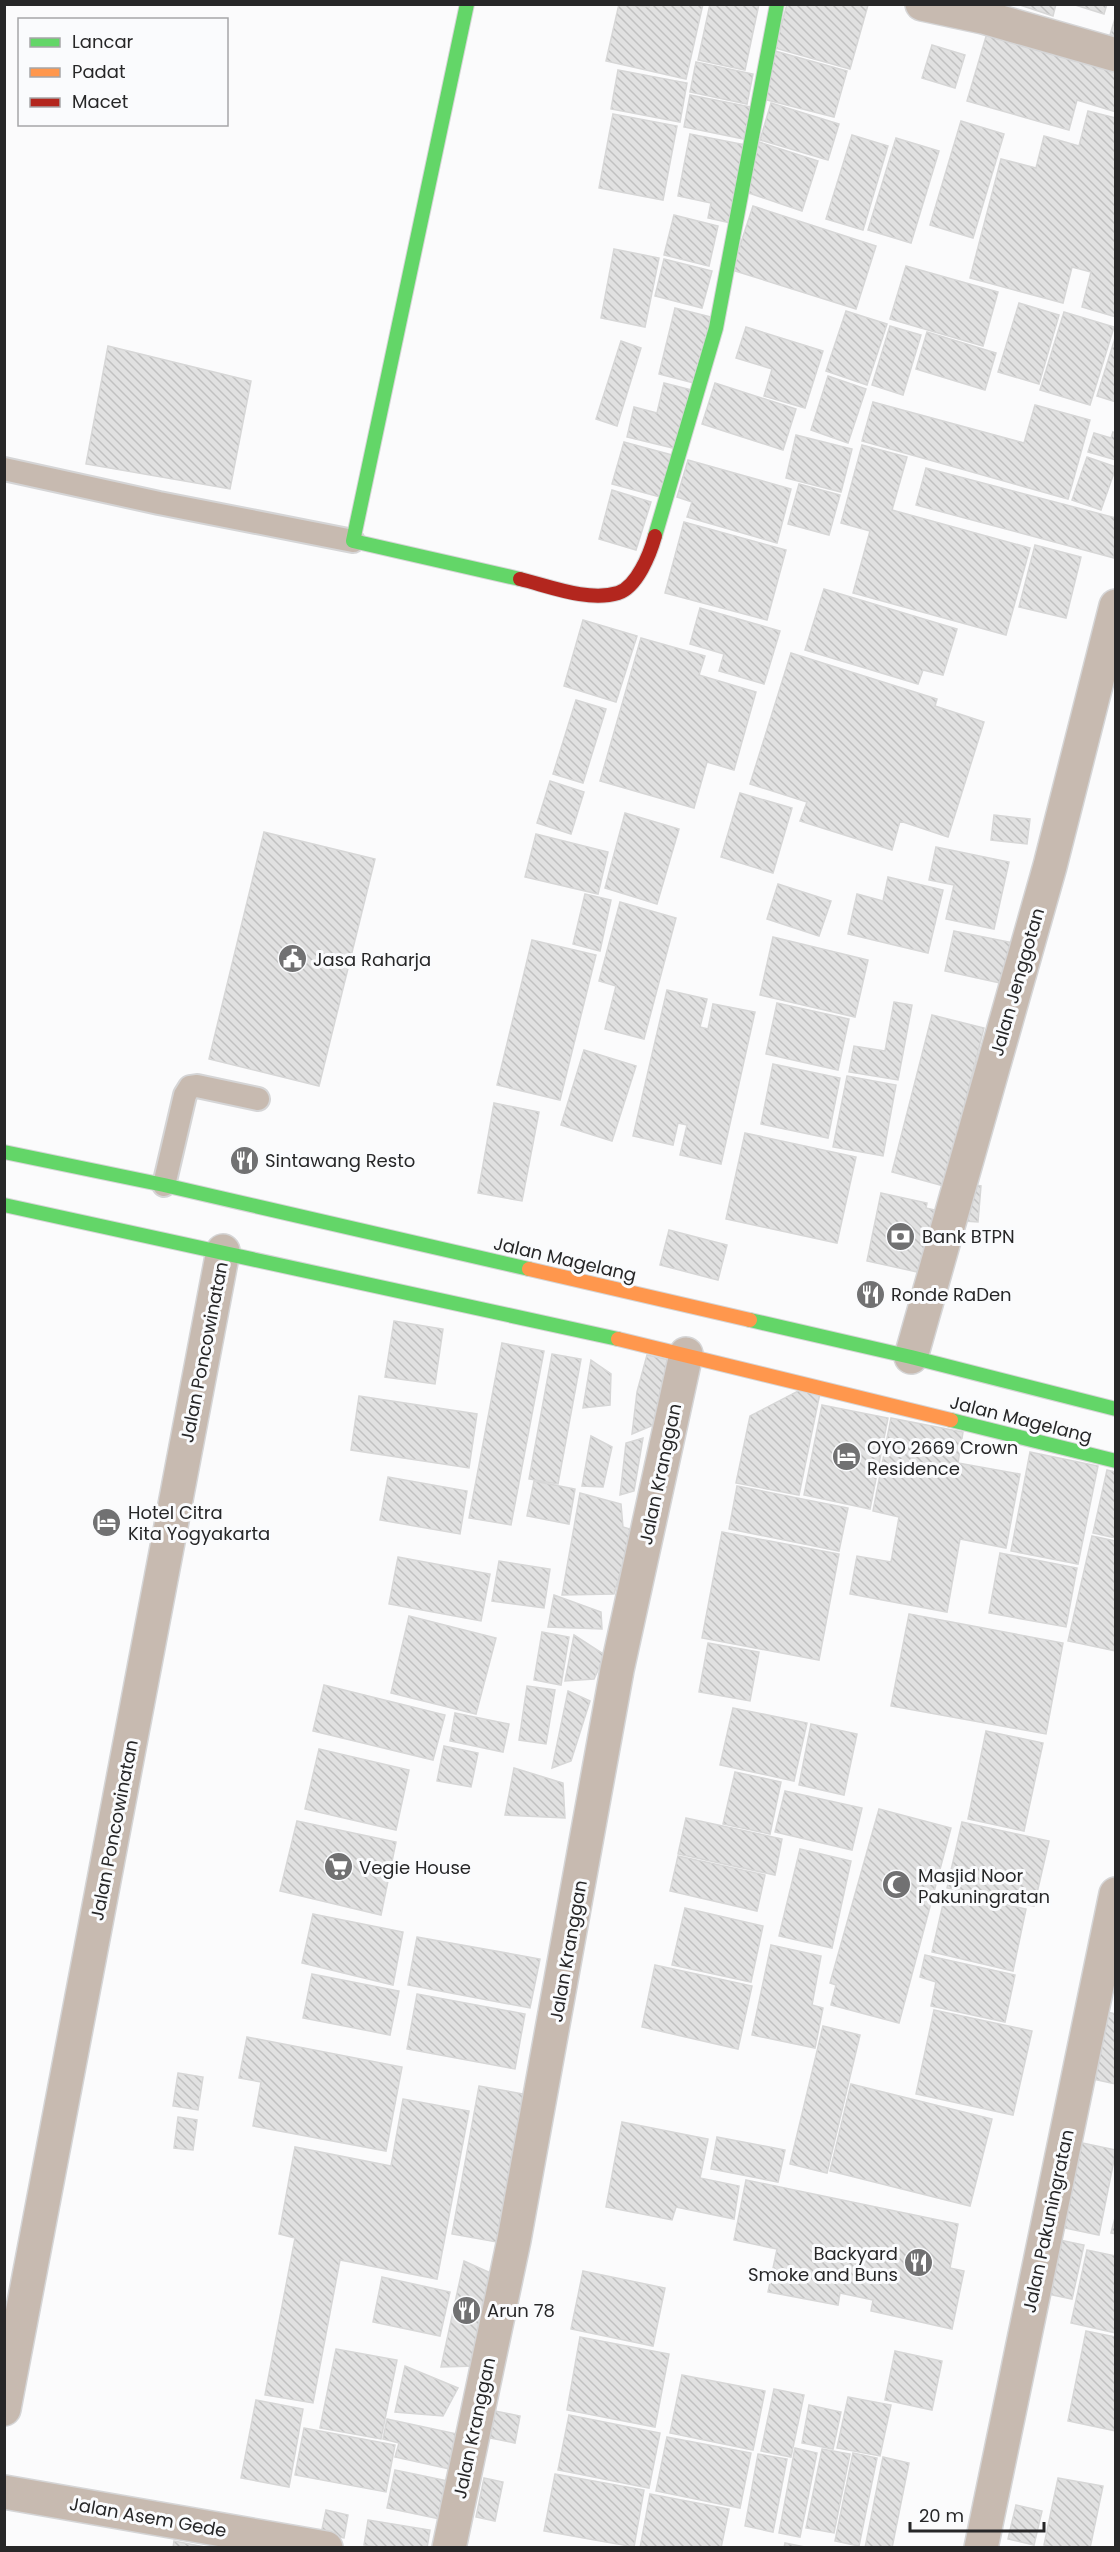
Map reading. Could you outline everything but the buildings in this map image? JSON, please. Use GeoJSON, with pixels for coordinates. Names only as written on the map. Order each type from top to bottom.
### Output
{"type":"FeatureCollection","features":[{"type":"Feature","properties":{"kind":"main road"},"geometry":{"type":"LineString","coordinates":[[467,4],[352,541],[590,595],[619,593],[638,577],[652,547],[716,328],[777,4]]}},
{"type":"Feature","properties":{"kind":"main road","name":"Jalan Magelang"},"geometry":{"type":"LineString","coordinates":[[4,1152],[164,1185],[911,1357],[1116,1409]]}},
{"type":"Feature","properties":{"kind":"main road","name":"Jalan Magelang"},"geometry":{"type":"LineString","coordinates":[[4,1204],[686,1354],[1116,1461]]}},
{"type":"Feature","properties":{"kind":"street"},"geometry":{"type":"LineString","coordinates":[[922,4],[983,17],[1116,55]]}},
{"type":"Feature","properties":{"kind":"street","name":"Jalan Jenggotan"},"geometry":{"type":"LineString","coordinates":[[911,1357],[1050,866],[1116,606]]}},
{"type":"Feature","properties":{"kind":"street","name":"Jalan Poncowinatan"},"geometry":{"type":"LineString","coordinates":[[4,2409],[223,1251]]}},
{"type":"Feature","properties":{"kind":"street","name":"Jalan Kranggan"},"geometry":{"type":"LineString","coordinates":[[449,2547],[514,2240],[617,1670],[686,1354]]}},
{"type":"Feature","properties":{"kind":"street","name":"Jalan Pakuningratan"},"geometry":{"type":"LineString","coordinates":[[981,2547],[1116,1894]]}},
{"type":"Feature","properties":{"kind":"street","name":"Jalan Asem Gede"},"geometry":{"type":"LineString","coordinates":[[4,2492],[326,2547]]}},
{"type":"Feature","properties":{"kind":"lane"},"geometry":{"type":"LineString","coordinates":[[4,469],[159,503],[352,541]]}},
{"type":"Feature","properties":{"kind":"lane"},"geometry":{"type":"LineString","coordinates":[[164,1185],[185,1095],[190,1087],[197,1086],[258,1099]]}},
{"type":"Feature","properties":{"kind":"traffic: fast"},"geometry":{"type":"LineString","coordinates":[[467,4],[353,541],[520,579]]}},
{"type":"Feature","properties":{"kind":"traffic: fast"},"geometry":{"type":"LineString","coordinates":[[655,536],[716,328],[777,4]]}},
{"type":"Feature","properties":{"kind":"traffic: fast"},"geometry":{"type":"LineString","coordinates":[[4,1152],[164,1185],[529,1269]]}},
{"type":"Feature","properties":{"kind":"traffic: fast"},"geometry":{"type":"LineString","coordinates":[[4,1205],[618,1339]]}},
{"type":"Feature","properties":{"kind":"traffic: fast"},"geometry":{"type":"LineString","coordinates":[[750,1320],[911,1357],[1116,1409]]}},
{"type":"Feature","properties":{"kind":"traffic: fast"},"geometry":{"type":"LineString","coordinates":[[951,1420],[1116,1461]]}},
{"type":"Feature","properties":{"kind":"traffic: slow"},"geometry":{"type":"LineString","coordinates":[[529,1269],[750,1320]]}},
{"type":"Feature","properties":{"kind":"traffic: slow"},"geometry":{"type":"LineString","coordinates":[[618,1339],[951,1420]]}},
{"type":"Feature","properties":{"kind":"traffic: jam"},"geometry":{"type":"LineString","coordinates":[[520,579],[594,596],[618,593],[625,590],[637,577],[650,552],[655,536]]}},
{"type":"Feature","properties":{"kind":"place","name":"Jasa Raharja"},"geometry":{"type":"Point","coordinates":[292,959]}},
{"type":"Feature","properties":{"kind":"place","name":"Sintawang Resto"},"geometry":{"type":"Point","coordinates":[244,1160]}},
{"type":"Feature","properties":{"kind":"place","name":"Bank BTPN"},"geometry":{"type":"Point","coordinates":[901,1236]}},
{"type":"Feature","properties":{"kind":"place","name":"Ronde RaDen"},"geometry":{"type":"Point","coordinates":[870,1294]}},
{"type":"Feature","properties":{"kind":"place","name":"OYO 2669 Crown Residence"},"geometry":{"type":"Point","coordinates":[846,1457]}},
{"type":"Feature","properties":{"kind":"place","name":"Hotel Citra Kita Yogyakarta"},"geometry":{"type":"Point","coordinates":[107,1522]}},
{"type":"Feature","properties":{"kind":"place","name":"Vegie House"},"geometry":{"type":"Point","coordinates":[338,1867]}},
{"type":"Feature","properties":{"kind":"place","name":"Masjid Noor Pakuningratan"},"geometry":{"type":"Point","coordinates":[897,1885]}},
{"type":"Feature","properties":{"kind":"place","name":"Backyard Smoke and Buns"},"geometry":{"type":"Point","coordinates":[919,2263]}},
{"type":"Feature","properties":{"kind":"place","name":"Arun 78"},"geometry":{"type":"Point","coordinates":[466,2310]}}]}
